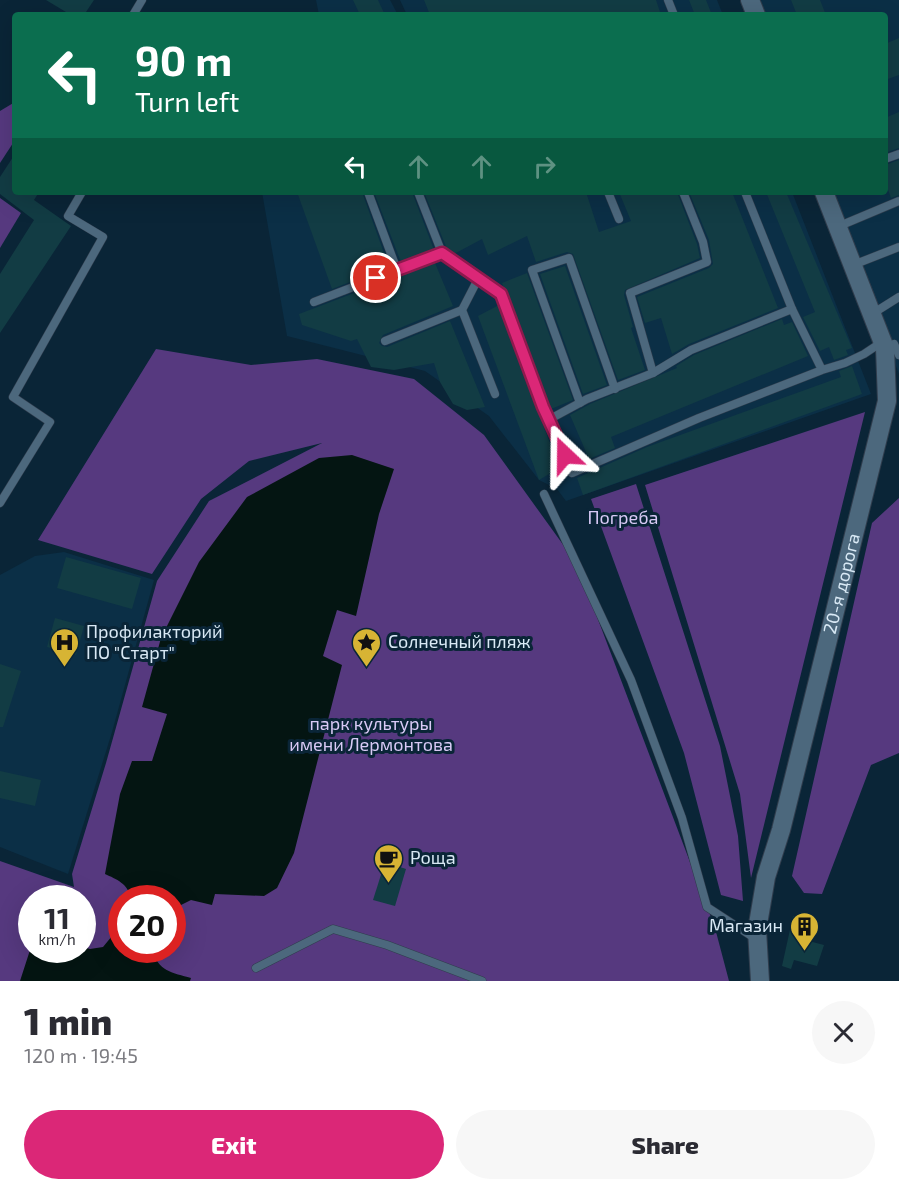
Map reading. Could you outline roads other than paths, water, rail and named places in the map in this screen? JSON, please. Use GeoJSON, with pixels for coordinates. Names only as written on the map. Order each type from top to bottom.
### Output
{"type":"FeatureCollection","features":[{"type":"Feature","properties":{"kind":"main road","name":"20-я дорога"},"geometry":{"type":"LineString","coordinates":[[760,981],[757,940],[766,877],[781,830],[887,401],[892,346],[871,314],[825,195]]}},
{"type":"Feature","properties":{"kind":"lane"},"geometry":{"type":"LineString","coordinates":[[0,503],[50,422],[14,397],[103,237],[68,216],[80,195]]}},
{"type":"Feature","properties":{"kind":"lane"},"geometry":{"type":"LineString","coordinates":[[369,195],[397,270]]}},
{"type":"Feature","properties":{"kind":"lane"},"geometry":{"type":"LineString","coordinates":[[419,195],[442,253],[501,294],[543,407],[572,473],[699,418],[822,370],[892,346]]}},
{"type":"Feature","properties":{"kind":"lane"},"geometry":{"type":"LineString","coordinates":[[609,195],[619,219]]}},
{"type":"Feature","properties":{"kind":"lane"},"geometry":{"type":"LineString","coordinates":[[653,373],[630,293],[707,262],[703,242],[684,195]]}},
{"type":"Feature","properties":{"kind":"lane"},"geometry":{"type":"LineString","coordinates":[[746,195],[792,309],[822,370]]}},
{"type":"Feature","properties":{"kind":"lane"},"geometry":{"type":"LineString","coordinates":[[837,227],[899,201]]}},
{"type":"Feature","properties":{"kind":"lane"},"geometry":{"type":"LineString","coordinates":[[851,265],[899,247]]}},
{"type":"Feature","properties":{"kind":"lane"},"geometry":{"type":"LineString","coordinates":[[314,302],[442,253]]}},
{"type":"Feature","properties":{"kind":"lane"},"geometry":{"type":"LineString","coordinates":[[580,403],[532,270],[568,258],[615,389]]}},
{"type":"Feature","properties":{"kind":"lane"},"geometry":{"type":"LineString","coordinates":[[385,341],[462,310],[478,279]]}},
{"type":"Feature","properties":{"kind":"lane"},"geometry":{"type":"LineString","coordinates":[[871,314],[899,297]]}},
{"type":"Feature","properties":{"kind":"lane"},"geometry":{"type":"LineString","coordinates":[[550,419],[580,403],[653,373],[691,350],[792,309]]}},
{"type":"Feature","properties":{"kind":"lane"},"geometry":{"type":"LineString","coordinates":[[462,310],[495,394]]}},
{"type":"Feature","properties":{"kind":"lane"},"geometry":{"type":"LineString","coordinates":[[544,495],[631,680],[682,818],[707,907],[757,940]]}},
{"type":"Feature","properties":{"kind":"lane"},"geometry":{"type":"LineString","coordinates":[[256,968],[333,930],[387,945],[482,981]]}},
{"type":"Feature","properties":{"kind":"place","name":"Профилакторий ПО \"Старт\""},"geometry":{"type":"Point","coordinates":[65,668]}},
{"type":"Feature","properties":{"kind":"place","name":"Солнечный пляж"},"geometry":{"type":"Point","coordinates":[367,668]}},
{"type":"Feature","properties":{"kind":"place","name":"Роща"},"geometry":{"type":"Point","coordinates":[389,884]}},
{"type":"Feature","properties":{"kind":"place","name":"Магазин"},"geometry":{"type":"Point","coordinates":[804,952]}},
{"type":"Feature","properties":{"kind":"park label","name":"Погреба"},"geometry":{"type":"Point","coordinates":[623,518]}},
{"type":"Feature","properties":{"kind":"park label","name":"парк культуры имени Лермонтова"},"geometry":{"type":"Point","coordinates":[371,734]}}]}
